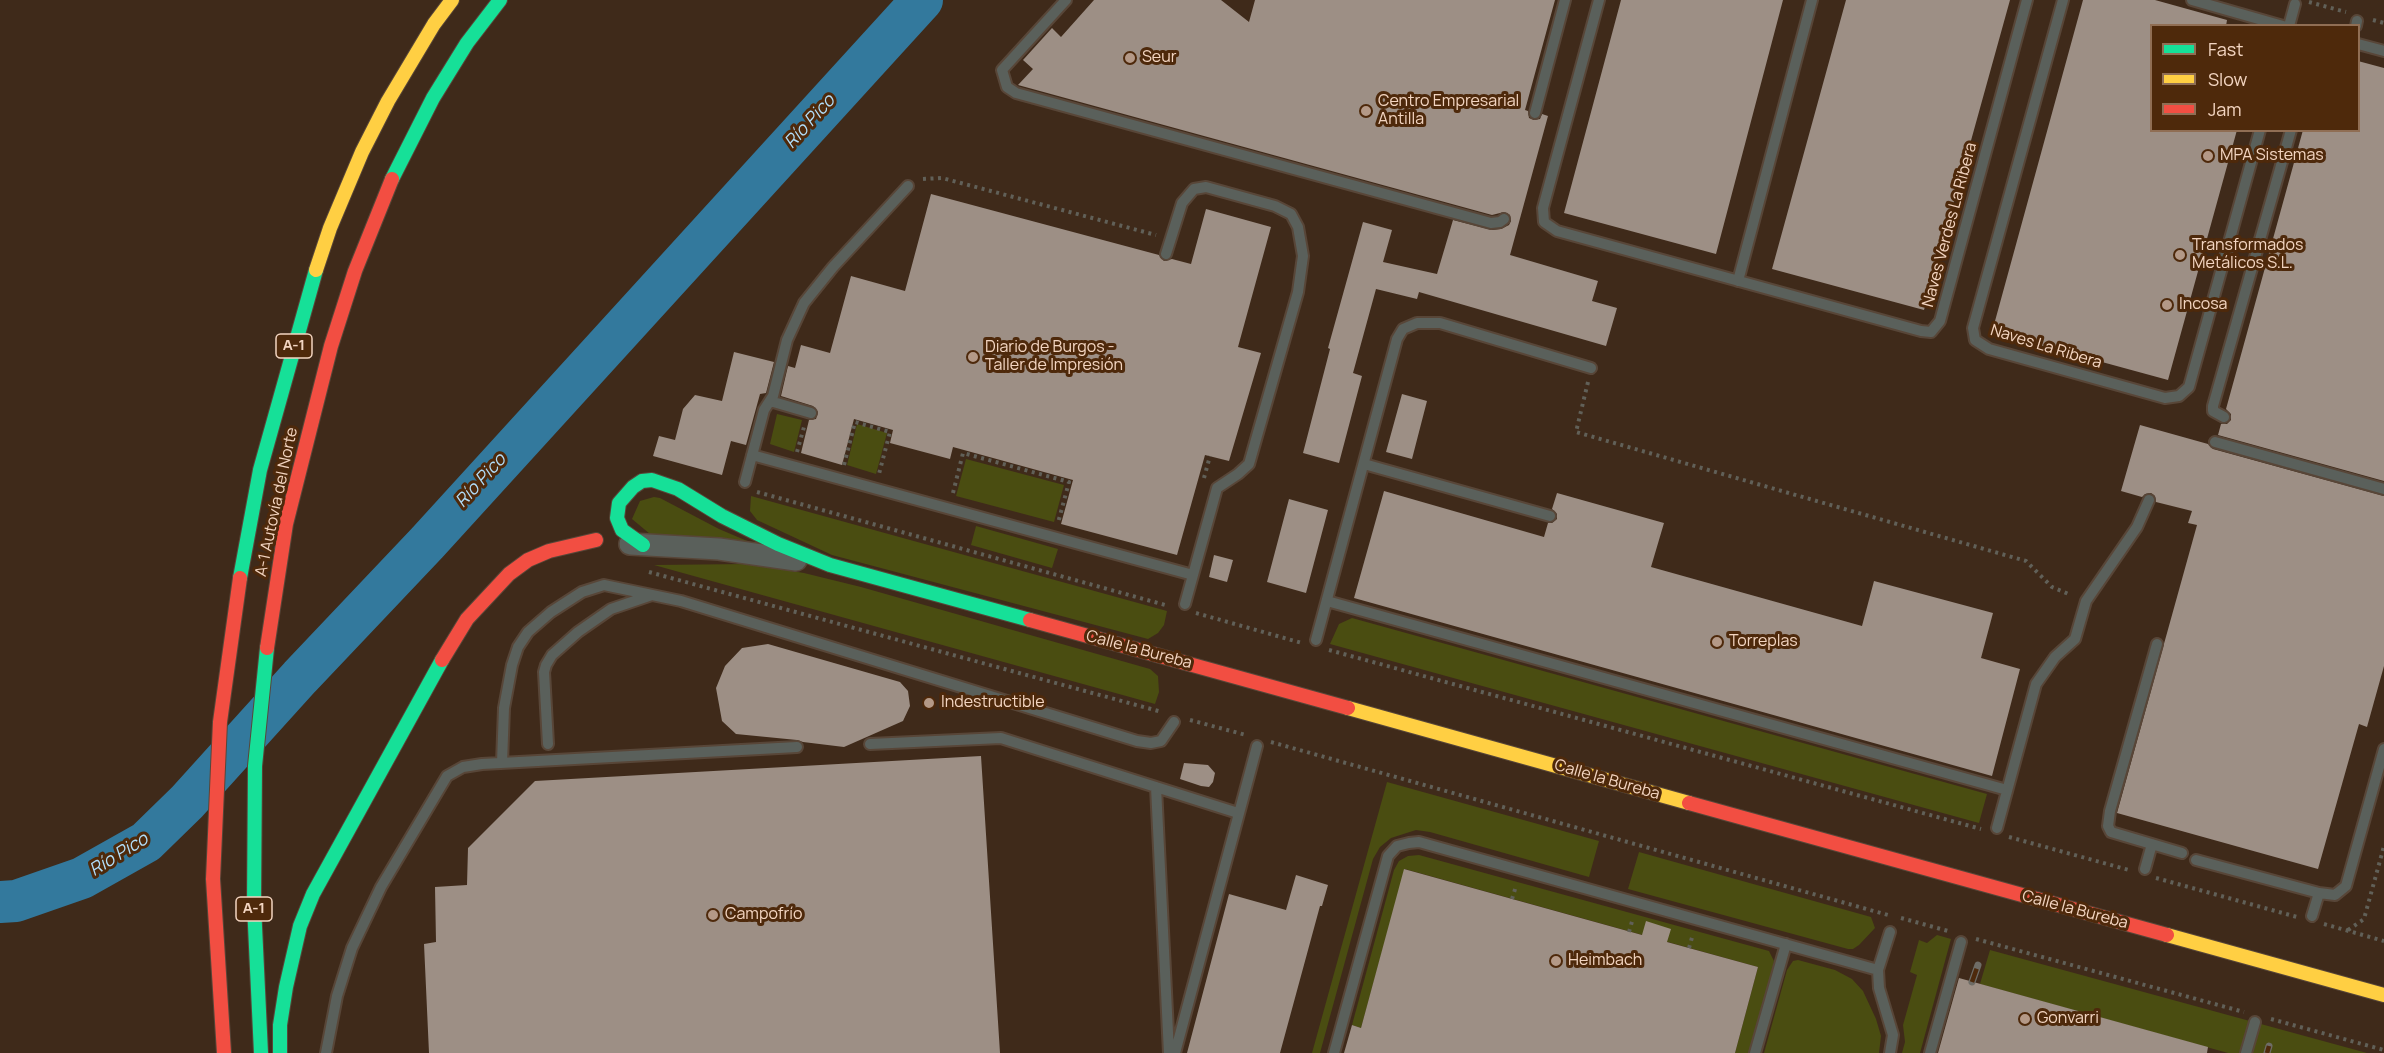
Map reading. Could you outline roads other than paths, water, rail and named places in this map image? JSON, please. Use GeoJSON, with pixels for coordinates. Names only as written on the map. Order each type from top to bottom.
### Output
{"type":"FeatureCollection","features":[{"type":"Feature","properties":{"kind":"main road","name":"A-1 Autovía del Norte"},"geometry":{"type":"LineString","coordinates":[[224,1053],[213,879],[220,722],[234,609],[260,470],[305,305],[330,228],[362,152],[388,101],[428,33],[452,0]]}},
{"type":"Feature","properties":{"kind":"main road","name":"A-1 Autovía del Norte"},"geometry":{"type":"LineString","coordinates":[[261,1053],[254,905],[255,766],[263,677],[286,524],[331,346],[355,271],[383,197],[413,134],[467,43],[500,0]]}},
{"type":"Feature","properties":{"kind":"main road","name":"Calle la Bureba"},"geometry":{"type":"LineString","coordinates":[[643,545],[622,530],[617,518],[619,503],[633,487],[642,481],[652,480],[678,489],[722,516],[778,544],[830,565],[2384,995]]}},
{"type":"Feature","properties":{"kind":"main road"},"geometry":{"type":"LineString","coordinates":[[280,1053],[280,1025],[300,926],[334,855],[438,667],[467,620],[509,574],[528,560],[549,551],[596,540]]}},
{"type":"Feature","properties":{"kind":"street","name":"Calle la Bureba"},"geometry":{"type":"LineString","coordinates":[[596,540],[719,549],[830,565]]}},
{"type":"Feature","properties":{"kind":"lane"},"geometry":{"type":"LineString","coordinates":[[1066,0],[1002,70],[1007,87],[1016,93],[1491,223],[1504,219]]}},
{"type":"Feature","properties":{"kind":"lane"},"geometry":{"type":"LineString","coordinates":[[1535,112],[1565,0]]}},
{"type":"Feature","properties":{"kind":"lane","name":"Naves Verdes La Ribera"},"geometry":{"type":"LineString","coordinates":[[1599,0],[1543,208],[1544,222],[1557,231],[1931,332],[1940,321],[2027,0]]}},
{"type":"Feature","properties":{"kind":"lane"},"geometry":{"type":"LineString","coordinates":[[1738,281],[1812,0]]}},
{"type":"Feature","properties":{"kind":"lane","name":"Naves La Ribera"},"geometry":{"type":"LineString","coordinates":[[2063,0],[1973,328],[1975,340],[1989,349],[2165,398],[2179,396],[2189,387],[2259,132]]}},
{"type":"Feature","properties":{"kind":"lane"},"geometry":{"type":"LineString","coordinates":[[2192,0],[2276,24]]}},
{"type":"Feature","properties":{"kind":"lane"},"geometry":{"type":"LineString","coordinates":[[2290,24],[2298,2]]}},
{"type":"Feature","properties":{"kind":"lane"},"geometry":{"type":"LineString","coordinates":[[2360,45],[2384,51]]}},
{"type":"Feature","properties":{"kind":"lane"},"geometry":{"type":"LineString","coordinates":[[2224,417],[2212,411],[2213,406],[2290,132]]}},
{"type":"Feature","properties":{"kind":"lane"},"geometry":{"type":"LineString","coordinates":[[745,482],[764,410],[773,396],[787,340],[804,303],[833,267],[908,186]]}},
{"type":"Feature","properties":{"kind":"lane"},"geometry":{"type":"LineString","coordinates":[[1166,254],[1182,203],[1194,189],[1206,187],[1275,206],[1291,214],[1298,227],[1303,256],[1298,292],[1250,464],[1217,488],[1185,604]]}},
{"type":"Feature","properties":{"kind":"lane"},"geometry":{"type":"LineString","coordinates":[[1316,640],[1396,339],[1403,329],[1417,323],[1440,323],[1591,368]]}},
{"type":"Feature","properties":{"kind":"lane"},"geometry":{"type":"LineString","coordinates":[[770,401],[811,413]]}},
{"type":"Feature","properties":{"kind":"lane"},"geometry":{"type":"LineString","coordinates":[[2215,442],[2384,489]]}},
{"type":"Feature","properties":{"kind":"lane"},"geometry":{"type":"LineString","coordinates":[[752,455],[1193,575]]}},
{"type":"Feature","properties":{"kind":"lane"},"geometry":{"type":"LineString","coordinates":[[1364,464],[1550,516]]}},
{"type":"Feature","properties":{"kind":"lane"},"geometry":{"type":"LineString","coordinates":[[1997,828],[2036,684],[2055,657],[2074,639],[2086,601],[2137,527],[2149,500]]}},
{"type":"Feature","properties":{"kind":"lane"},"geometry":{"type":"LineString","coordinates":[[502,763],[504,708],[512,665],[518,647],[528,632],[551,612],[582,592],[604,585],[654,595],[774,629],[1137,741],[1151,743],[1161,741],[1174,722]]}},
{"type":"Feature","properties":{"kind":"lane"},"geometry":{"type":"LineString","coordinates":[[548,744],[544,672],[552,655],[578,632],[611,609],[654,595]]}},
{"type":"Feature","properties":{"kind":"lane"},"geometry":{"type":"LineString","coordinates":[[1327,602],[2007,790]]}},
{"type":"Feature","properties":{"kind":"lane"},"geometry":{"type":"LineString","coordinates":[[2157,644],[2110,811],[2108,826],[2111,832],[2182,853]]}},
{"type":"Feature","properties":{"kind":"lane"},"geometry":{"type":"LineString","coordinates":[[870,744],[1000,738],[1238,813]]}},
{"type":"Feature","properties":{"kind":"lane"},"geometry":{"type":"LineString","coordinates":[[1175,1053],[1257,746]]}},
{"type":"Feature","properties":{"kind":"lane"},"geometry":{"type":"LineString","coordinates":[[326,1053],[337,996],[352,948],[381,887],[447,776],[463,767],[502,763],[797,747]]}},
{"type":"Feature","properties":{"kind":"lane"},"geometry":{"type":"LineString","coordinates":[[2196,860],[2319,893],[2335,895],[2346,886],[2384,749]]}},
{"type":"Feature","properties":{"kind":"lane"},"geometry":{"type":"LineString","coordinates":[[1156,787],[1169,1053]]}},
{"type":"Feature","properties":{"kind":"lane"},"geometry":{"type":"LineString","coordinates":[[1334,1053],[1388,856],[1397,846],[1409,843],[1419,843],[1878,970]]}},
{"type":"Feature","properties":{"kind":"lane"},"geometry":{"type":"LineString","coordinates":[[2145,869],[2152,844]]}},
{"type":"Feature","properties":{"kind":"lane"},"geometry":{"type":"LineString","coordinates":[[2316,919],[2319,893]]}},
{"type":"Feature","properties":{"kind":"lane"},"geometry":{"type":"LineString","coordinates":[[1890,932],[1878,970],[1879,988],[1893,1035],[1890,1053]]}},
{"type":"Feature","properties":{"kind":"lane"},"geometry":{"type":"LineString","coordinates":[[1930,1053],[1961,942]]}},
{"type":"Feature","properties":{"kind":"lane"},"geometry":{"type":"LineString","coordinates":[[1755,1053],[1786,944]]}},
{"type":"Feature","properties":{"kind":"lane"},"geometry":{"type":"LineString","coordinates":[[2246,1053],[2255,1022]]}},
{"type":"Feature","properties":{"kind":"waterway","name":"Río Pico"},"geometry":{"type":"LineString","coordinates":[[0,902],[16,901],[82,878],[146,842],[187,802],[300,677],[427,543],[922,0]]}},
{"type":"Feature","properties":{"kind":"railway"},"geometry":{"type":"LineString","coordinates":[[1972,982],[1978,965]]}},
{"type":"Feature","properties":{"kind":"railway"},"geometry":{"type":"LineString","coordinates":[[2267,1053],[2269,1046]]}},
{"type":"Feature","properties":{"kind":"place","name":"Seur"},"geometry":{"type":"Point","coordinates":[1130,58]}},
{"type":"Feature","properties":{"kind":"place","name":"Centro Empresarial Antilla"},"geometry":{"type":"Point","coordinates":[1366,111]}},
{"type":"Feature","properties":{"kind":"place","name":"MPA Sistemas"},"geometry":{"type":"Point","coordinates":[2208,156]}},
{"type":"Feature","properties":{"kind":"place","name":"Transformados Metálicos S.L."},"geometry":{"type":"Point","coordinates":[2180,255]}},
{"type":"Feature","properties":{"kind":"place","name":"Incosa"},"geometry":{"type":"Point","coordinates":[2167,305]}},
{"type":"Feature","properties":{"kind":"place","name":"Diario de Burgos - Taller de Impresión"},"geometry":{"type":"Point","coordinates":[973,357]}},
{"type":"Feature","properties":{"kind":"place","name":"Torreplas"},"geometry":{"type":"Point","coordinates":[1717,642]}},
{"type":"Feature","properties":{"kind":"place","name":"Indestructible"},"geometry":{"type":"Point","coordinates":[929,703]}},
{"type":"Feature","properties":{"kind":"place","name":"Campofrío"},"geometry":{"type":"Point","coordinates":[713,915]}},
{"type":"Feature","properties":{"kind":"place","name":"Heimbach"},"geometry":{"type":"Point","coordinates":[1556,961]}},
{"type":"Feature","properties":{"kind":"place","name":"Gonvarri"},"geometry":{"type":"Point","coordinates":[2025,1019]}}]}
